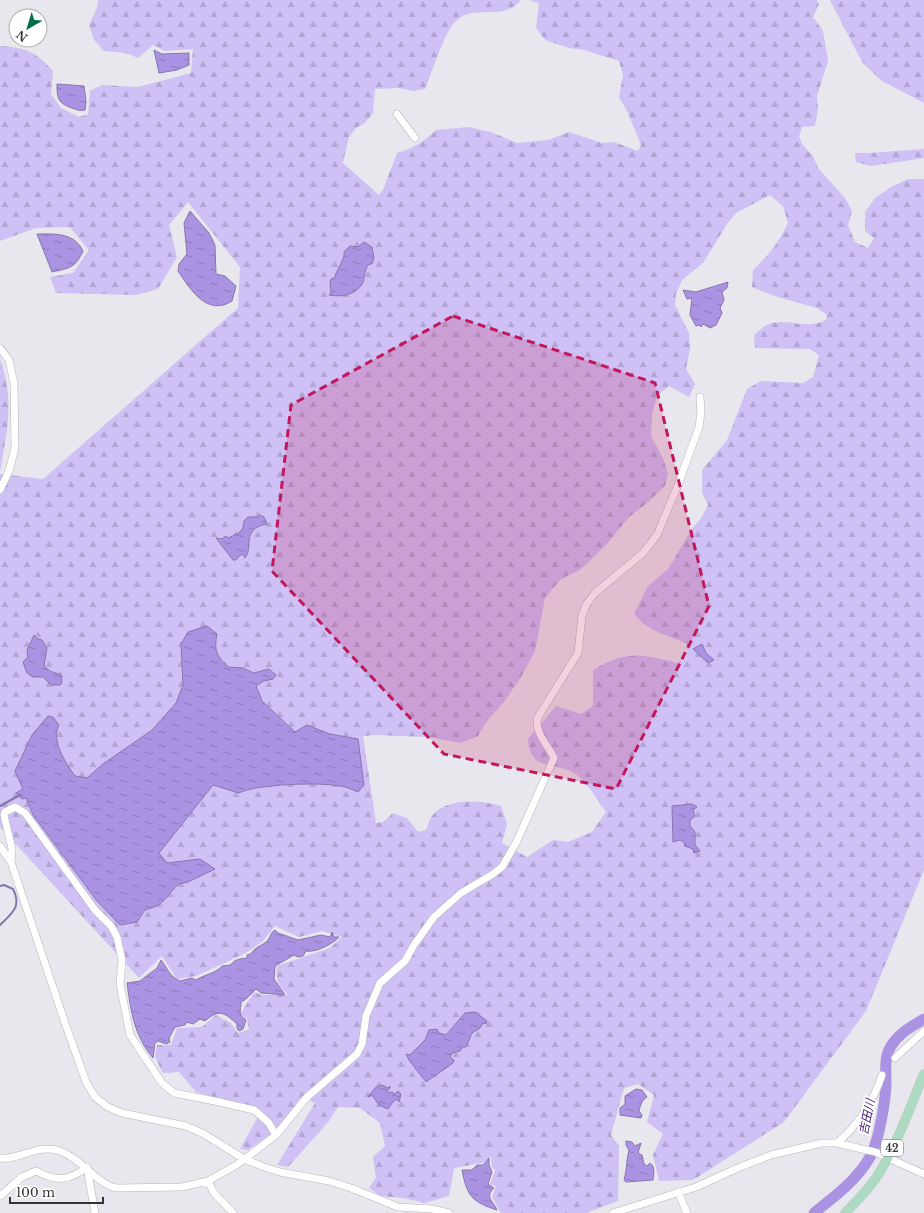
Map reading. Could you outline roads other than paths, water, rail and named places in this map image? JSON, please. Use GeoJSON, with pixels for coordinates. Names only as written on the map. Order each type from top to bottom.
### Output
{"type":"FeatureCollection","features":[{"type":"Feature","properties":{"kind":"main road","name":"42"},"geometry":{"type":"LineString","coordinates":[[845,1213],[865,1192],[888,1157],[924,1074]]}},
{"type":"Feature","properties":{"kind":"street"},"geometry":{"type":"LineString","coordinates":[[397,114],[416,138]]}},
{"type":"Feature","properties":{"kind":"street"},"geometry":{"type":"LineString","coordinates":[[0,348],[8,360],[14,383],[15,448],[10,471],[0,490]]}},
{"type":"Feature","properties":{"kind":"street"},"geometry":{"type":"LineString","coordinates":[[0,1158],[46,1149],[60,1151],[87,1167],[108,1186],[116,1188],[182,1187],[208,1181],[222,1174],[276,1135],[307,1097],[357,1054],[362,1044],[366,1016],[380,983],[405,961],[414,944],[434,917],[461,893],[493,874],[509,857],[554,758],[538,731],[536,722],[538,717],[578,653],[582,616],[586,605],[595,593],[643,553],[657,535],[678,485],[699,427],[701,412],[700,397]]}},
{"type":"Feature","properties":{"kind":"street"},"geometry":{"type":"LineString","coordinates":[[11,862],[12,849],[4,815],[5,812],[15,807],[25,814],[95,910],[111,926],[117,938],[122,960],[120,982],[130,1034],[162,1083],[174,1093],[254,1110],[268,1122],[276,1135]]}},
{"type":"Feature","properties":{"kind":"street"},"geometry":{"type":"LineString","coordinates":[[0,846],[11,862],[86,1082],[95,1097],[108,1107],[122,1113],[186,1126],[204,1134],[253,1164],[280,1172],[330,1181],[357,1190],[388,1204],[449,1213]]}},
{"type":"Feature","properties":{"kind":"street"},"geometry":{"type":"LineString","coordinates":[[895,1058],[924,1031]]}},
{"type":"Feature","properties":{"kind":"street"},"geometry":{"type":"LineString","coordinates":[[837,1143],[855,1125],[870,1106],[882,1076]]}},
{"type":"Feature","properties":{"kind":"street"},"geometry":{"type":"LineString","coordinates":[[613,1213],[696,1187],[771,1155],[822,1143],[837,1143],[875,1152],[924,1174]]}},
{"type":"Feature","properties":{"kind":"street"},"geometry":{"type":"LineString","coordinates":[[0,1196],[22,1178],[36,1171],[48,1177],[57,1179],[76,1176],[87,1167]]}},
{"type":"Feature","properties":{"kind":"street"},"geometry":{"type":"LineString","coordinates":[[87,1167],[95,1213]]}},
{"type":"Feature","properties":{"kind":"street"},"geometry":{"type":"LineString","coordinates":[[208,1181],[214,1193],[233,1213]]}},
{"type":"Feature","properties":{"kind":"street"},"geometry":{"type":"LineString","coordinates":[[678,1192],[687,1213]]}},
{"type":"Feature","properties":{"kind":"street"},"geometry":{"type":"LineString","coordinates":[[403,1213],[410,1208]]}},
{"type":"Feature","properties":{"kind":"water"},"geometry":{"type":"Polygon","coordinates":[[[154,50],[162,54],[189,53],[189,65],[177,70],[159,73],[154,50]]]}},
{"type":"Feature","properties":{"kind":"water"},"geometry":{"type":"Polygon","coordinates":[[[57,84],[84,86],[86,102],[85,110],[75,109],[61,102],[57,93],[57,84]]]}},
{"type":"Feature","properties":{"kind":"water"},"geometry":{"type":"Polygon","coordinates":[[[190,211],[209,233],[215,245],[216,274],[225,276],[236,286],[232,301],[223,305],[215,306],[200,299],[188,286],[178,271],[179,264],[187,254],[184,223],[190,211]]]}},
{"type":"Feature","properties":{"kind":"water"},"geometry":{"type":"Polygon","coordinates":[[[37,234],[57,234],[69,237],[79,245],[83,251],[74,264],[52,272],[37,234]]]}},
{"type":"Feature","properties":{"kind":"water"},"geometry":{"type":"Polygon","coordinates":[[[364,242],[372,247],[374,258],[372,264],[369,264],[366,268],[363,282],[360,287],[352,293],[338,296],[329,295],[331,293],[330,281],[332,278],[334,279],[344,257],[344,252],[350,246],[358,247],[364,242]]]}},
{"type":"Feature","properties":{"kind":"water"},"geometry":{"type":"Polygon","coordinates":[[[728,282],[727,288],[722,292],[724,300],[720,308],[722,313],[716,325],[710,328],[703,324],[701,327],[699,325],[696,326],[690,315],[692,298],[687,299],[683,290],[696,292],[728,282]]]}},
{"type":"Feature","properties":{"kind":"water"},"geometry":{"type":"Polygon","coordinates":[[[260,515],[264,517],[267,524],[259,526],[253,530],[249,539],[245,558],[243,554],[236,560],[233,560],[216,538],[222,539],[226,536],[228,538],[239,533],[243,528],[244,521],[248,517],[258,517],[260,515]]]}},
{"type":"Feature","properties":{"kind":"water"},"geometry":{"type":"Polygon","coordinates":[[[207,626],[217,634],[216,649],[218,656],[228,667],[243,668],[254,673],[269,669],[276,675],[273,679],[264,681],[256,686],[262,701],[295,732],[307,725],[330,734],[358,739],[364,785],[358,792],[341,786],[304,784],[273,786],[247,790],[239,793],[213,785],[159,853],[167,863],[200,859],[215,869],[188,882],[179,884],[165,900],[152,908],[145,910],[137,922],[120,925],[97,901],[33,815],[26,798],[22,799],[16,793],[23,789],[15,771],[32,735],[48,716],[53,717],[59,725],[57,731],[58,744],[67,764],[75,776],[87,778],[103,764],[152,730],[176,703],[183,685],[181,644],[188,632],[207,626]]]}},
{"type":"Feature","properties":{"kind":"water"},"geometry":{"type":"Polygon","coordinates":[[[34,635],[36,638],[42,640],[47,648],[44,666],[50,671],[61,675],[62,682],[60,685],[51,685],[43,677],[33,677],[27,673],[23,662],[28,657],[27,650],[34,635]]]}},
{"type":"Feature","properties":{"kind":"water"},"geometry":{"type":"Polygon","coordinates":[[[702,644],[706,653],[714,660],[708,663],[693,649],[702,644]]]}},
{"type":"Feature","properties":{"kind":"water"},"geometry":{"type":"Polygon","coordinates":[[[692,804],[697,807],[693,810],[695,816],[690,820],[690,826],[695,832],[695,845],[700,851],[694,853],[693,849],[685,846],[684,842],[680,840],[673,842],[672,806],[692,804]]]}},
{"type":"Feature","properties":{"kind":"water"},"geometry":{"type":"Polygon","coordinates":[[[275,930],[278,933],[298,940],[321,935],[330,937],[332,932],[334,937],[339,937],[324,947],[314,951],[306,951],[303,956],[298,957],[294,955],[275,966],[274,979],[285,995],[261,993],[256,989],[241,1002],[240,1014],[246,1020],[243,1029],[239,1031],[237,1024],[225,1015],[221,1014],[214,1015],[205,1021],[200,1019],[193,1024],[187,1022],[185,1025],[175,1027],[169,1038],[170,1042],[166,1044],[158,1041],[155,1043],[153,1058],[141,1041],[137,1032],[130,1004],[127,983],[140,981],[157,968],[161,960],[176,979],[180,981],[192,978],[196,980],[222,966],[231,965],[236,960],[247,958],[247,955],[251,954],[255,949],[268,940],[275,930]]]}},
{"type":"Feature","properties":{"kind":"water"},"geometry":{"type":"Polygon","coordinates":[[[475,1012],[487,1021],[486,1024],[483,1023],[480,1028],[472,1033],[466,1047],[463,1047],[460,1051],[452,1053],[450,1057],[454,1060],[453,1063],[426,1082],[406,1054],[410,1055],[425,1040],[429,1030],[437,1029],[439,1033],[446,1035],[465,1013],[475,1012]]]}},
{"type":"Feature","properties":{"kind":"water"},"geometry":{"type":"Polygon","coordinates":[[[382,1085],[388,1088],[390,1086],[387,1091],[390,1093],[392,1092],[395,1094],[398,1091],[401,1094],[399,1102],[397,1099],[388,1109],[379,1105],[372,1095],[368,1097],[375,1088],[382,1085]]]}},
{"type":"Feature","properties":{"kind":"water"},"geometry":{"type":"Polygon","coordinates":[[[636,1089],[642,1090],[647,1097],[640,1107],[639,1111],[642,1115],[641,1118],[620,1115],[620,1108],[625,1104],[625,1096],[636,1089]]]}},
{"type":"Feature","properties":{"kind":"water"},"geometry":{"type":"Polygon","coordinates":[[[626,1141],[632,1142],[635,1146],[641,1143],[638,1153],[642,1155],[644,1164],[647,1166],[650,1163],[652,1164],[654,1173],[653,1180],[626,1182],[624,1180],[629,1150],[626,1145],[626,1141]]]}},
{"type":"Feature","properties":{"kind":"water"},"geometry":{"type":"Polygon","coordinates":[[[489,1158],[489,1165],[492,1172],[488,1184],[494,1188],[491,1191],[490,1197],[497,1210],[476,1201],[472,1197],[466,1186],[462,1170],[472,1170],[477,1165],[483,1165],[489,1158]]]}},
{"type":"Feature","properties":{"kind":"waterway"},"geometry":{"type":"LineString","coordinates":[[0,806],[20,795]]}},
{"type":"Feature","properties":{"kind":"waterway"},"geometry":{"type":"LineString","coordinates":[[0,886],[4,885],[13,889],[16,895],[16,905],[12,913],[0,925]]}},
{"type":"Feature","properties":{"kind":"waterway","name":"吉田川"},"geometry":{"type":"LineString","coordinates":[[814,1213],[838,1194],[859,1173],[870,1157],[879,1131],[883,1109],[886,1089],[887,1054],[894,1041],[924,1019]]}}]}
